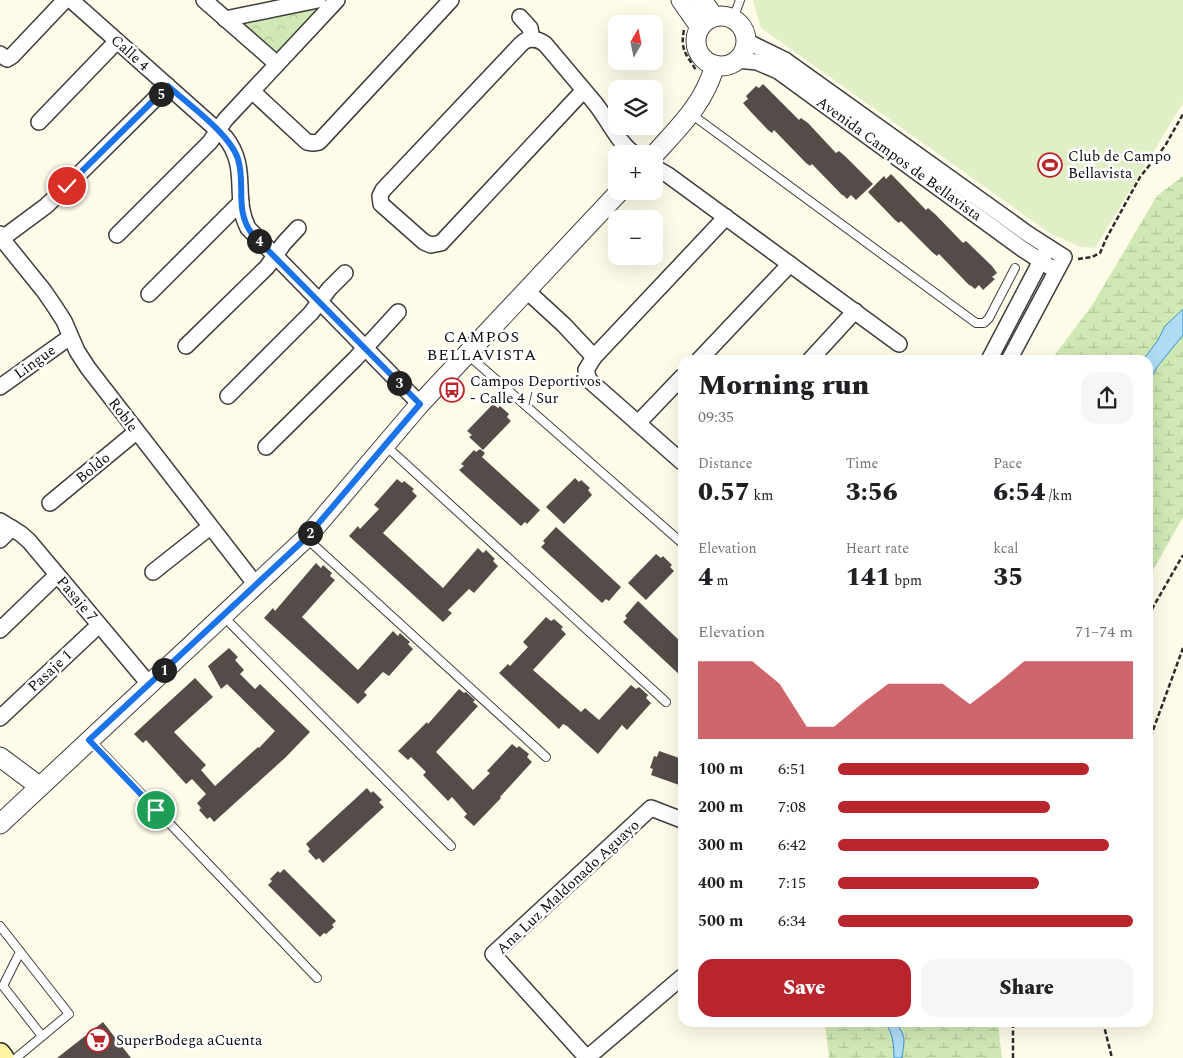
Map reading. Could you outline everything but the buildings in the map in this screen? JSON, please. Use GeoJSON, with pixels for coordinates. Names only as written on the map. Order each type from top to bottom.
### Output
{"type":"FeatureCollection","features":[{"type":"Feature","properties":{"kind":"main road"},"geometry":{"type":"LineString","coordinates":[[0,1054],[4,1058]]}},
{"type":"Feature","properties":{"kind":"street"},"geometry":{"type":"LineString","coordinates":[[0,54],[5,58],[10,58],[65,0]]}},
{"type":"Feature","properties":{"kind":"street","name":"Calle 4"},"geometry":{"type":"LineString","coordinates":[[71,0],[218,131],[230,144],[238,160],[242,213],[248,228],[420,404]]}},
{"type":"Feature","properties":{"kind":"street"},"geometry":{"type":"LineString","coordinates":[[204,0],[277,64]]}},
{"type":"Feature","properties":{"kind":"street"},"geometry":{"type":"LineString","coordinates":[[225,18],[318,0]]}},
{"type":"Feature","properties":{"kind":"street"},"geometry":{"type":"LineString","coordinates":[[117,235],[210,142],[225,120],[337,0]]}},
{"type":"Feature","properties":{"kind":"street"},"geometry":{"type":"LineString","coordinates":[[252,91],[307,142],[313,144],[319,142],[451,0]]}},
{"type":"Feature","properties":{"kind":"street"},"geometry":{"type":"LineString","coordinates":[[663,145],[700,101],[714,71],[737,60],[743,52],[746,41],[742,28],[708,22],[681,0]]}},
{"type":"Feature","properties":{"kind":"street"},"geometry":{"type":"LineString","coordinates":[[702,0],[708,22]]}},
{"type":"Feature","properties":{"kind":"street"},"geometry":{"type":"LineString","coordinates":[[520,16],[530,28],[532,39]]}},
{"type":"Feature","properties":{"kind":"street"},"geometry":{"type":"LineString","coordinates":[[708,22],[696,38],[698,50],[714,71]]}},
{"type":"Feature","properties":{"kind":"street"},"geometry":{"type":"LineString","coordinates":[[584,90],[441,243],[430,245],[424,242],[384,208],[380,200],[383,190],[521,44],[532,39],[537,39],[545,44],[584,90],[600,109],[618,139],[624,145]]}},
{"type":"Feature","properties":{"kind":"street"},"geometry":{"type":"LineString","coordinates":[[39,122],[117,41]]}},
{"type":"Feature","properties":{"kind":"street","name":"Avenida Campos de Bellavista"},"geometry":{"type":"LineString","coordinates":[[746,41],[785,60],[1064,257]]}},
{"type":"Feature","properties":{"kind":"street","name":"Avenida Campos de Bellavista"},"geometry":{"type":"LineString","coordinates":[[737,60],[757,62],[778,71],[1056,271]]}},
{"type":"Feature","properties":{"kind":"street"},"geometry":{"type":"LineString","coordinates":[[1,237],[46,206],[168,86]]}},
{"type":"Feature","properties":{"kind":"street"},"geometry":{"type":"LineString","coordinates":[[663,172],[899,344]]}},
{"type":"Feature","properties":{"kind":"street"},"geometry":{"type":"LineString","coordinates":[[0,824],[306,538],[420,404],[612,200]]}},
{"type":"Feature","properties":{"kind":"street"},"geometry":{"type":"LineString","coordinates":[[150,294],[241,202]]}},
{"type":"Feature","properties":{"kind":"street"},"geometry":{"type":"LineString","coordinates":[[678,458],[589,380],[586,370],[594,357],[726,217]]}},
{"type":"Feature","properties":{"kind":"street"},"geometry":{"type":"LineString","coordinates":[[186,346],[267,266],[298,228]]}},
{"type":"Feature","properties":{"kind":"street","name":"Roble"},"geometry":{"type":"LineString","coordinates":[[1,237],[44,291],[64,321],[70,337],[88,368],[256,585]]}},
{"type":"Feature","properties":{"kind":"street"},"geometry":{"type":"LineString","coordinates":[[992,355],[1048,247]]}},
{"type":"Feature","properties":{"kind":"street"},"geometry":{"type":"LineString","coordinates":[[1012,355],[1064,257]]}},
{"type":"Feature","properties":{"kind":"street"},"geometry":{"type":"LineString","coordinates":[[704,355],[790,264]]}},
{"type":"Feature","properties":{"kind":"street"},"geometry":{"type":"LineString","coordinates":[[228,396],[312,313],[329,289],[344,273]]}},
{"type":"Feature","properties":{"kind":"street"},"geometry":{"type":"LineString","coordinates":[[527,291],[564,325],[594,357]]}},
{"type":"Feature","properties":{"kind":"street"},"geometry":{"type":"LineString","coordinates":[[266,447],[355,359],[398,312]]}},
{"type":"Feature","properties":{"kind":"street"},"geometry":{"type":"LineString","coordinates":[[815,355],[855,312]]}},
{"type":"Feature","properties":{"kind":"street","name":"Lingue"},"geometry":{"type":"LineString","coordinates":[[0,387],[70,337]]}},
{"type":"Feature","properties":{"kind":"street"},"geometry":{"type":"LineString","coordinates":[[638,423],[678,381]]}},
{"type":"Feature","properties":{"kind":"street","name":"Boldo"},"geometry":{"type":"LineString","coordinates":[[50,503],[136,432]]}},
{"type":"Feature","properties":{"kind":"street"},"geometry":{"type":"LineString","coordinates":[[0,540],[6,525]]}},
{"type":"Feature","properties":{"kind":"street","name":"Pasaje 7"},"geometry":{"type":"LineString","coordinates":[[6,525],[29,541],[149,684]]}},
{"type":"Feature","properties":{"kind":"street"},"geometry":{"type":"LineString","coordinates":[[153,572],[210,527]]}},
{"type":"Feature","properties":{"kind":"street"},"geometry":{"type":"LineString","coordinates":[[0,630],[57,575]]}},
{"type":"Feature","properties":{"kind":"street","name":"Pasaje 1"},"geometry":{"type":"LineString","coordinates":[[0,718],[99,625]]}},
{"type":"Feature","properties":{"kind":"street"},"geometry":{"type":"LineString","coordinates":[[0,757],[39,786]]}},
{"type":"Feature","properties":{"kind":"street","name":"Ana Luz Maldonado Aguayo"},"geometry":{"type":"LineString","coordinates":[[587,1058],[493,954],[652,808],[678,818]]}},
{"type":"Feature","properties":{"kind":"street"},"geometry":{"type":"LineString","coordinates":[[587,1058],[678,980]]}},
{"type":"Feature","properties":{"kind":"lane"},"geometry":{"type":"LineString","coordinates":[[708,22],[740,0]]}},
{"type":"Feature","properties":{"kind":"lane"},"geometry":{"type":"LineString","coordinates":[[691,114],[976,323],[984,323],[989,318],[1015,268]]}},
{"type":"Feature","properties":{"kind":"lane"},"geometry":{"type":"LineString","coordinates":[[468,354],[678,539]]}},
{"type":"Feature","properties":{"kind":"lane"},"geometry":{"type":"LineString","coordinates":[[386,446],[666,702]]}},
{"type":"Feature","properties":{"kind":"lane"},"geometry":{"type":"LineString","coordinates":[[306,538],[546,757]]}},
{"type":"Feature","properties":{"kind":"lane"},"geometry":{"type":"LineString","coordinates":[[222,615],[451,846]]}},
{"type":"Feature","properties":{"kind":"lane"},"geometry":{"type":"LineString","coordinates":[[89,740],[317,978]]}},
{"type":"Feature","properties":{"kind":"lane"},"geometry":{"type":"LineString","coordinates":[[0,926],[69,1014],[16,1058]]}},
{"type":"Feature","properties":{"kind":"lane"},"geometry":{"type":"LineString","coordinates":[[20,952],[3,986],[42,1036]]}},
{"type":"Feature","properties":{"kind":"path"},"geometry":{"type":"LineString","coordinates":[[708,22],[682,42],[684,54],[696,69],[714,71]]}},
{"type":"Feature","properties":{"kind":"path"},"geometry":{"type":"LineString","coordinates":[[1064,257],[1079,259],[1092,257],[1100,253],[1140,177],[1165,146],[1183,114]]}},
{"type":"Feature","properties":{"kind":"path"},"geometry":{"type":"LineString","coordinates":[[1153,607],[1183,555]]}},
{"type":"Feature","properties":{"kind":"path"},"geometry":{"type":"LineString","coordinates":[[1153,730],[1183,648]]}},
{"type":"Feature","properties":{"kind":"path"},"geometry":{"type":"LineString","coordinates":[[1013,1027],[1013,1058]]}},
{"type":"Feature","properties":{"kind":"path"},"geometry":{"type":"LineString","coordinates":[[1104,1027],[1112,1058]]}},
{"type":"Feature","properties":{"kind":"green space","name":"Club de Campo Bellavista"},"geometry":{"type":"Polygon","coordinates":[[[753,0],[1183,0],[1183,103],[1095,248],[1081,247],[1051,234],[761,28],[753,0]]]}},
{"type":"Feature","properties":{"kind":"green space"},"geometry":{"type":"Polygon","coordinates":[[[323,6],[276,55],[242,23],[243,20],[323,6]]]}},
{"type":"Feature","properties":{"kind":"green space"},"geometry":{"type":"Polygon","coordinates":[[[1183,176],[1183,309],[1165,326],[1158,340],[1147,355],[1055,355],[1093,304],[1157,196],[1183,176]]]}},
{"type":"Feature","properties":{"kind":"green space"},"geometry":{"type":"Polygon","coordinates":[[[1183,335],[1183,517],[1153,570],[1153,374],[1183,335]]]}},
{"type":"Feature","properties":{"kind":"green space"},"geometry":{"type":"Polygon","coordinates":[[[825,1027],[888,1027],[893,1044],[894,1058],[829,1058],[825,1027]]]}},
{"type":"Feature","properties":{"kind":"green space"},"geometry":{"type":"Polygon","coordinates":[[[899,1027],[998,1027],[1002,1058],[902,1058],[904,1039],[899,1027]]]}},
{"type":"Feature","properties":{"kind":"water"},"geometry":{"type":"Polygon","coordinates":[[[1183,309],[1183,335],[1153,374],[1153,355],[1147,355],[1158,340],[1165,326],[1183,309]]]}},
{"type":"Feature","properties":{"kind":"water"},"geometry":{"type":"Polygon","coordinates":[[[888,1027],[899,1027],[902,1032],[904,1039],[902,1058],[894,1058],[888,1027]]]}},
{"type":"Feature","properties":{"kind":"place","name":"Club de Campo Bellavista"},"geometry":{"type":"Point","coordinates":[1050,165]}},
{"type":"Feature","properties":{"kind":"place","name":"Campos Deportivos - Calle 4 / Sur"},"geometry":{"type":"Point","coordinates":[452,390]}},
{"type":"Feature","properties":{"kind":"place","name":"SuperBodega aCuenta"},"geometry":{"type":"Point","coordinates":[98,1040]}},
{"type":"Feature","properties":{"kind":"district","name":"CAMPOS BELLAVISTA"},"geometry":{"type":"Point","coordinates":[482,346]}},
{"type":"Feature","properties":{"kind":"route"},"geometry":{"type":"LineString","coordinates":[[67,186],[168,86],[225,137],[235,151],[240,170],[242,213],[252,234],[420,404],[306,538],[89,740],[156,810]]}}]}
